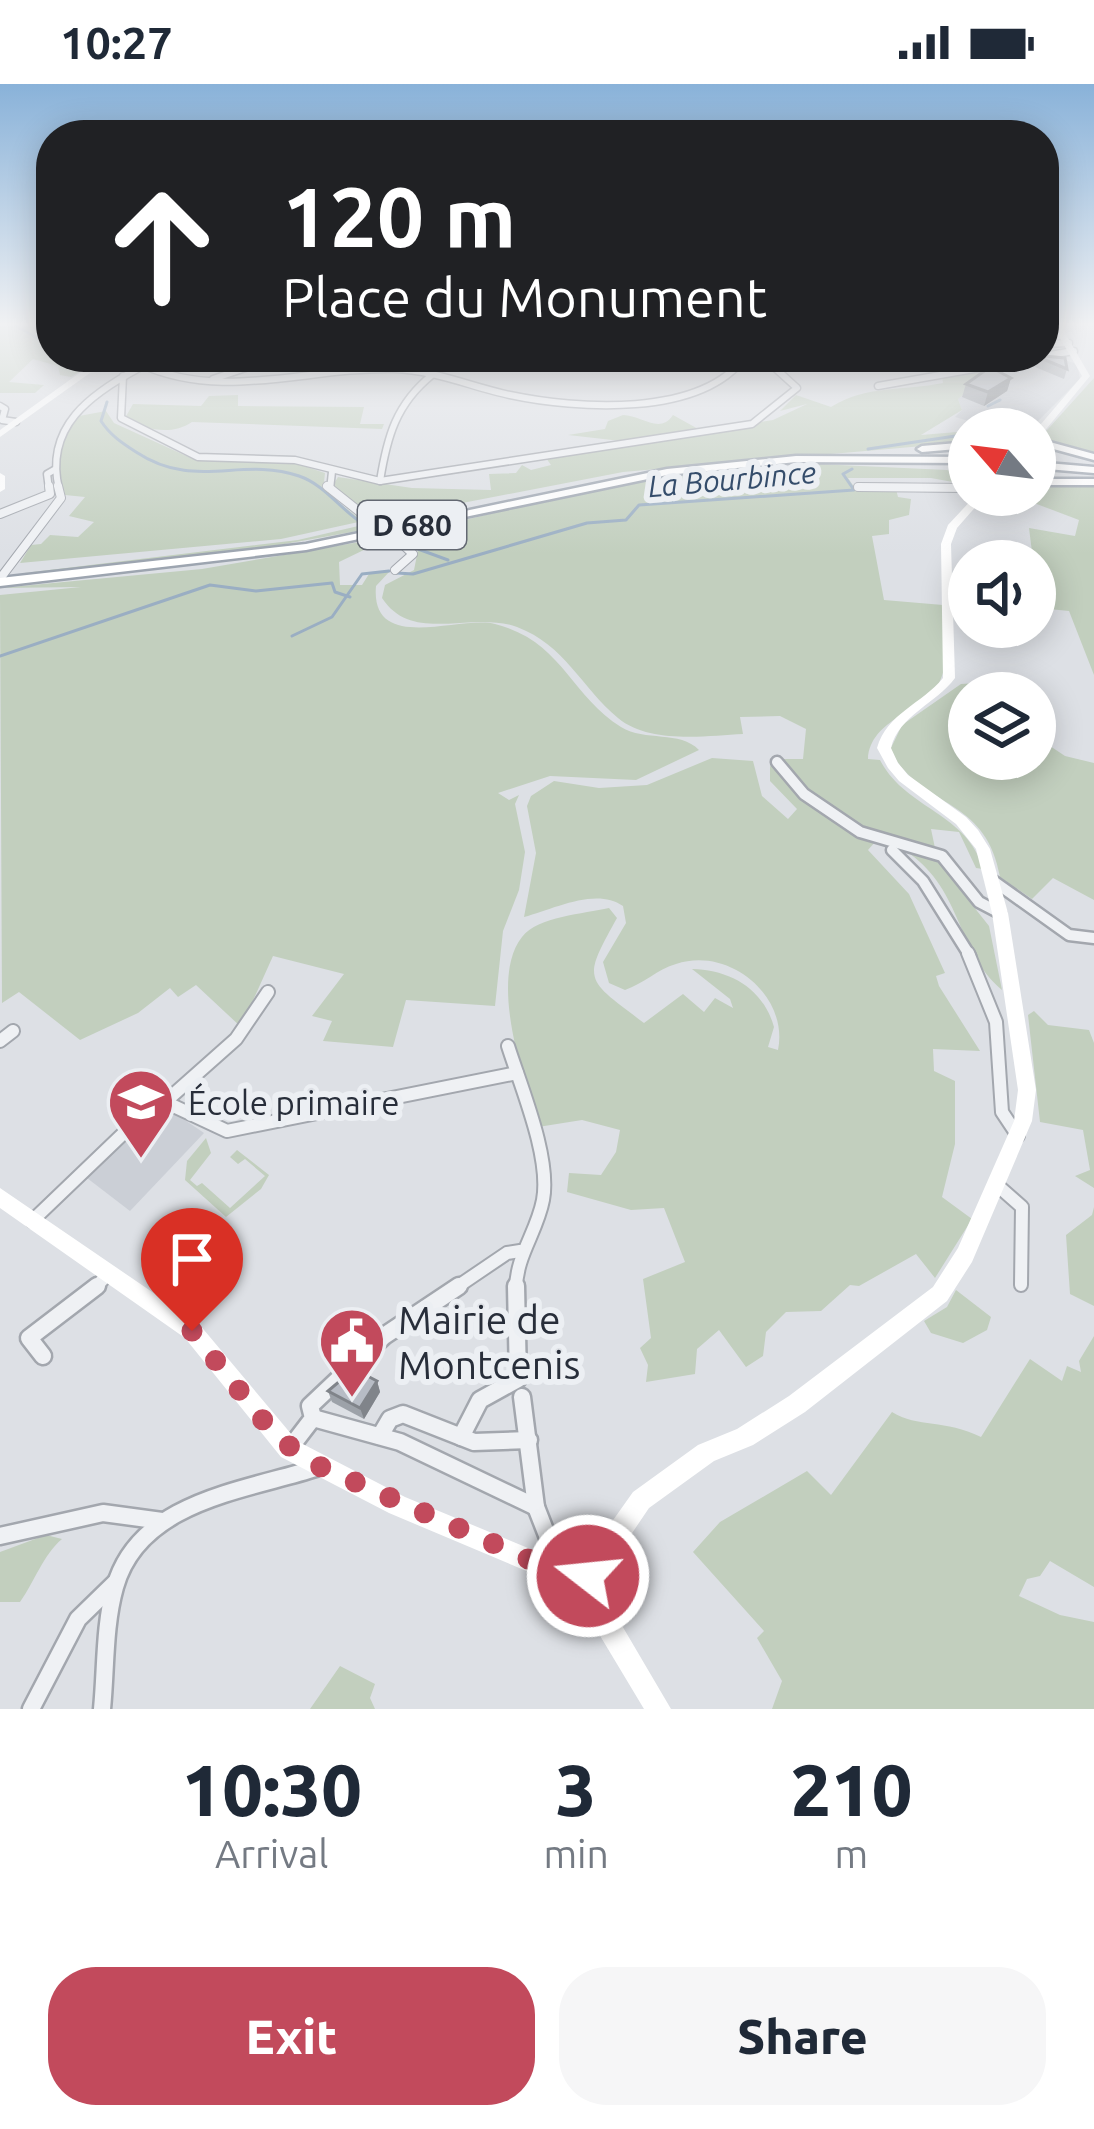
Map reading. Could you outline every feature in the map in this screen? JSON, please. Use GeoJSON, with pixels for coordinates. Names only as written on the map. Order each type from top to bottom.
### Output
{"type":"FeatureCollection","features":[{"type":"Feature","properties":{"kind":"main road"},"geometry":{"type":"LineString","coordinates":[[0,434],[44,402]]}},
{"type":"Feature","properties":{"kind":"main road"},"geometry":{"type":"LineString","coordinates":[[1056,445],[1094,457]]}},
{"type":"Feature","properties":{"kind":"main road"},"geometry":{"type":"LineString","coordinates":[[823,458],[948,447]]}},
{"type":"Feature","properties":{"kind":"main road"},"geometry":{"type":"LineString","coordinates":[[823,458],[948,471]]}},
{"type":"Feature","properties":{"kind":"main road","name":"D 680"},"geometry":{"type":"LineString","coordinates":[[1,579],[284,550],[630,477],[823,458],[948,460]]}},
{"type":"Feature","properties":{"kind":"main road"},"geometry":{"type":"LineString","coordinates":[[1056,467],[1094,470]]}},
{"type":"Feature","properties":{"kind":"main road"},"geometry":{"type":"LineString","coordinates":[[0,476],[0,489]]}},
{"type":"Feature","properties":{"kind":"main road"},"geometry":{"type":"LineString","coordinates":[[1056,482],[1094,482]]}},
{"type":"Feature","properties":{"kind":"main road"},"geometry":{"type":"LineString","coordinates":[[575,1575],[668,1479],[797,1404],[940,1294],[965,1255],[1018,1136],[1026,1105],[1026,1067],[992,880],[971,828],[901,777],[884,748],[890,730],[940,692],[949,677],[947,538],[964,516]]}},
{"type":"Feature","properties":{"kind":"main road"},"geometry":{"type":"LineString","coordinates":[[0,1197],[203,1341],[290,1449],[575,1575],[658,1709]]}},
{"type":"Feature","properties":{"kind":"street"},"geometry":{"type":"LineString","coordinates":[[1,579],[56,509],[61,498],[52,460],[74,416],[91,402]]}},
{"type":"Feature","properties":{"kind":"street"},"geometry":{"type":"LineString","coordinates":[[122,402],[121,418],[180,451],[209,459],[295,460],[380,482],[752,424],[780,402]]}},
{"type":"Feature","properties":{"kind":"street"},"geometry":{"type":"LineString","coordinates":[[380,482],[391,417],[401,402]]}},
{"type":"Feature","properties":{"kind":"street"},"geometry":{"type":"LineString","coordinates":[[603,402],[647,402]]}},
{"type":"Feature","properties":{"kind":"street"},"geometry":{"type":"LineString","coordinates":[[0,406],[5,409],[3,421],[16,422]]}},
{"type":"Feature","properties":{"kind":"street"},"geometry":{"type":"LineString","coordinates":[[0,514],[50,494],[47,474],[54,470]]}},
{"type":"Feature","properties":{"kind":"street"},"geometry":{"type":"LineString","coordinates":[[332,472],[327,487],[332,496],[380,527]]}},
{"type":"Feature","properties":{"kind":"street"},"geometry":{"type":"LineString","coordinates":[[858,487],[948,488]]}},
{"type":"Feature","properties":{"kind":"street"},"geometry":{"type":"LineString","coordinates":[[395,570],[413,554],[398,540]]}},
{"type":"Feature","properties":{"kind":"street"},"geometry":{"type":"LineString","coordinates":[[778,762],[804,794],[860,832],[942,856],[979,902],[1000,914]]}},
{"type":"Feature","properties":{"kind":"street"},"geometry":{"type":"LineString","coordinates":[[892,850],[926,878],[995,1016],[1002,1118],[1018,1136]]}},
{"type":"Feature","properties":{"kind":"street"},"geometry":{"type":"LineString","coordinates":[[992,880],[1070,935],[1094,938]]}},
{"type":"Feature","properties":{"kind":"street"},"geometry":{"type":"LineString","coordinates":[[32,1221],[152,1106],[165,1102],[246,1029],[268,992]]}},
{"type":"Feature","properties":{"kind":"street"},"geometry":{"type":"LineString","coordinates":[[0,1041],[13,1031]]}},
{"type":"Feature","properties":{"kind":"street"},"geometry":{"type":"LineString","coordinates":[[461,1437],[480,1400],[518,1378],[514,1286],[520,1251],[540,1216],[545,1192],[508,1046]]}},
{"type":"Feature","properties":{"kind":"street"},"geometry":{"type":"LineString","coordinates":[[165,1102],[227,1131],[517,1073]]}},
{"type":"Feature","properties":{"kind":"street"},"geometry":{"type":"LineString","coordinates":[[997,1185],[1022,1207],[1021,1285]]}},
{"type":"Feature","properties":{"kind":"street"},"geometry":{"type":"LineString","coordinates":[[313,1418],[310,1406],[328,1384],[384,1336],[507,1253],[520,1251]]}},
{"type":"Feature","properties":{"kind":"street"},"geometry":{"type":"LineString","coordinates":[[43,1356],[29,1338],[77,1306],[108,1274]]}},
{"type":"Feature","properties":{"kind":"street"},"geometry":{"type":"LineString","coordinates":[[522,1397],[536,1507],[575,1575]]}},
{"type":"Feature","properties":{"kind":"street"},"geometry":{"type":"LineString","coordinates":[[380,1436],[390,1419],[403,1414],[461,1437],[529,1440]]}},
{"type":"Feature","properties":{"kind":"street"},"geometry":{"type":"LineString","coordinates":[[313,1418],[340,1421],[380,1436],[536,1507]]}},
{"type":"Feature","properties":{"kind":"street"},"geometry":{"type":"LineString","coordinates":[[290,1449],[313,1418]]}},
{"type":"Feature","properties":{"kind":"street"},"geometry":{"type":"LineString","coordinates":[[102,1709],[116,1583],[129,1556],[162,1521],[186,1508],[320,1466]]}},
{"type":"Feature","properties":{"kind":"street"},"geometry":{"type":"LineString","coordinates":[[0,1536],[57,1521],[131,1514],[162,1521]]}},
{"type":"Feature","properties":{"kind":"street"},"geometry":{"type":"LineString","coordinates":[[31,1709],[84,1613],[103,1588],[116,1583]]}},
{"type":"Feature","properties":{"kind":"shaded area"},"geometry":{"type":"Polygon","coordinates":[[[959,402],[1057,402],[1051,408],[961,408],[959,402]]]}},
{"type":"Feature","properties":{"kind":"shaded area","name":"École primaire"},"geometry":{"type":"Polygon","coordinates":[[[167,1108],[204,1133],[130,1211],[87,1178],[157,1110],[167,1108]]]}},
{"type":"Feature","properties":{"kind":"green space"},"geometry":{"type":"Polygon","coordinates":[[[204,402],[238,402],[238,406],[364,407],[360,424],[384,424],[382,429],[192,422],[167,430],[125,418],[133,404],[201,406],[204,402]]]}},
{"type":"Feature","properties":{"kind":"green space"},"geometry":{"type":"Polygon","coordinates":[[[789,402],[816,402],[831,407],[841,402],[959,402],[961,408],[948,408],[948,419],[921,435],[948,433],[948,444],[623,472],[452,505],[386,526],[338,495],[333,485],[338,477],[412,488],[491,490],[489,474],[516,473],[522,465],[531,470],[551,465],[546,458],[773,420],[807,404],[780,411],[789,402]]]}},
{"type":"Feature","properties":{"kind":"green space"},"geometry":{"type":"Polygon","coordinates":[[[1073,402],[1094,402],[1094,452],[1056,443],[1056,420],[1073,402]]]}},
{"type":"Feature","properties":{"kind":"green space"},"geometry":{"type":"Polygon","coordinates":[[[106,411],[114,423],[193,459],[292,462],[325,473],[323,491],[363,521],[281,539],[20,563],[31,545],[41,544],[50,535],[78,537],[94,522],[69,516],[85,497],[65,495],[57,460],[67,430],[79,416],[106,411]]]}},
{"type":"Feature","properties":{"kind":"green space"},"geometry":{"type":"Polygon","coordinates":[[[623,415],[656,424],[673,415],[700,430],[621,441],[568,435],[605,429],[608,421],[623,415]]]}},
{"type":"Feature","properties":{"kind":"green space"},"geometry":{"type":"Polygon","coordinates":[[[817,464],[948,470],[948,481],[848,478],[857,491],[895,485],[898,497],[911,499],[909,515],[889,520],[889,534],[872,536],[884,600],[943,605],[945,665],[939,683],[878,734],[868,759],[880,760],[905,790],[964,835],[983,869],[976,868],[959,832],[931,829],[935,848],[868,829],[829,808],[781,759],[803,759],[806,729],[780,716],[740,717],[743,734],[645,732],[618,718],[534,635],[499,623],[410,620],[382,598],[385,585],[414,570],[418,550],[401,535],[630,481],[817,464]]]}},
{"type":"Feature","properties":{"kind":"green space"},"geometry":{"type":"Polygon","coordinates":[[[1056,486],[1094,487],[1094,675],[1069,611],[1056,610],[1056,540],[1030,540],[1029,528],[1075,536],[1079,520],[1056,511],[1056,486]]]}},
{"type":"Feature","properties":{"kind":"green space"},"geometry":{"type":"Polygon","coordinates":[[[367,524],[374,528],[251,550],[16,574],[298,540],[367,524]]]}},
{"type":"Feature","properties":{"kind":"green space"},"geometry":{"type":"Polygon","coordinates":[[[389,537],[398,545],[370,547],[339,562],[340,585],[362,585],[369,574],[390,571],[376,586],[378,607],[387,620],[420,628],[495,624],[518,632],[551,656],[589,700],[621,727],[682,740],[699,750],[636,780],[550,776],[498,793],[509,800],[519,795],[515,804],[525,852],[519,890],[503,931],[495,1006],[406,1000],[393,1047],[323,1041],[332,1021],[312,1016],[344,974],[273,956],[241,1027],[196,985],[178,997],[170,988],[138,1013],[80,1040],[19,992],[2,1003],[0,595],[81,587],[0,588],[202,569],[389,537]]]}},
{"type":"Feature","properties":{"kind":"green space"},"geometry":{"type":"Polygon","coordinates":[[[948,693],[948,780],[1056,780],[1056,750],[1094,763],[1094,900],[1053,878],[1032,899],[1000,877],[981,831],[919,784],[890,750],[902,725],[948,693]]]}},
{"type":"Feature","properties":{"kind":"green space"},"geometry":{"type":"Polygon","coordinates":[[[712,758],[753,761],[762,796],[788,819],[797,809],[770,781],[770,766],[776,768],[875,842],[868,850],[909,894],[945,973],[936,976],[939,986],[980,1051],[933,1049],[934,1071],[955,1081],[955,1144],[942,1197],[972,1219],[935,1278],[916,1254],[859,1286],[850,1285],[821,1311],[786,1312],[766,1332],[763,1356],[746,1367],[719,1330],[697,1349],[695,1374],[646,1382],[648,1365],[640,1348],[651,1338],[643,1279],[685,1262],[664,1208],[631,1210],[567,1192],[569,1173],[601,1175],[616,1152],[620,1130],[582,1120],[538,1127],[512,1031],[508,978],[512,956],[529,930],[550,920],[609,908],[617,918],[594,967],[600,987],[610,996],[644,1023],[683,994],[704,1012],[715,998],[733,1008],[730,999],[692,969],[719,973],[743,984],[762,1002],[774,1027],[768,1047],[778,1050],[779,1030],[765,994],[734,969],[696,960],[669,966],[625,990],[609,983],[603,962],[626,923],[623,906],[588,899],[524,917],[536,853],[527,806],[531,796],[554,781],[599,788],[647,785],[712,758]]]}},
{"type":"Feature","properties":{"kind":"green space"},"geometry":{"type":"Polygon","coordinates":[[[910,854],[935,858],[989,926],[1002,990],[976,958],[940,886],[910,854]]]}},
{"type":"Feature","properties":{"kind":"green space"},"geometry":{"type":"Polygon","coordinates":[[[1034,1011],[1048,1025],[1089,1030],[1094,1043],[1094,1188],[1075,1176],[1090,1170],[1083,1130],[1040,1122],[1028,1015],[1034,1011]]]}},
{"type":"Feature","properties":{"kind":"green space"},"geometry":{"type":"Polygon","coordinates":[[[206,1138],[211,1153],[190,1180],[197,1186],[202,1183],[230,1208],[265,1176],[245,1159],[238,1164],[230,1157],[237,1150],[269,1175],[261,1189],[226,1217],[185,1180],[187,1161],[206,1138]]]}},
{"type":"Feature","properties":{"kind":"green space"},"geometry":{"type":"Polygon","coordinates":[[[1094,1207],[1094,1306],[1070,1294],[1066,1235],[1092,1215],[1094,1207]]]}},
{"type":"Feature","properties":{"kind":"green space"},"geometry":{"type":"Polygon","coordinates":[[[956,1290],[991,1317],[987,1330],[963,1343],[931,1333],[924,1321],[947,1307],[956,1290]]]}},
{"type":"Feature","properties":{"kind":"green space"},"geometry":{"type":"Polygon","coordinates":[[[1094,1336],[1094,1587],[1050,1561],[1040,1576],[1027,1579],[1019,1596],[1060,1615],[1094,1622],[1094,1709],[772,1709],[782,1681],[757,1638],[764,1631],[693,1552],[720,1522],[807,1471],[831,1495],[892,1412],[981,1437],[1030,1359],[1062,1381],[1067,1366],[1081,1372],[1079,1361],[1094,1336]]]}},
{"type":"Feature","properties":{"kind":"green space"},"geometry":{"type":"Polygon","coordinates":[[[46,1535],[62,1539],[20,1602],[0,1602],[0,1552],[46,1535]]]}},
{"type":"Feature","properties":{"kind":"green space"},"geometry":{"type":"Polygon","coordinates":[[[340,1666],[375,1684],[370,1698],[375,1709],[310,1709],[340,1666]]]}},
{"type":"Feature","properties":{"kind":"building"},"geometry":{"type":"Polygon","coordinates":[[[354,1369],[377,1381],[360,1408],[328,1391],[354,1369]]]}},
{"type":"Feature","properties":{"kind":"waterway"},"geometry":{"type":"LineString","coordinates":[[107,402],[101,421],[112,435],[158,463],[198,471],[257,469],[299,476],[359,521]]}},
{"type":"Feature","properties":{"kind":"waterway","name":"La Bourbince"},"geometry":{"type":"LineString","coordinates":[[988,406],[996,402]]}},
{"type":"Feature","properties":{"kind":"waterway","name":"La Bourbince"},"geometry":{"type":"LineString","coordinates":[[868,449],[948,437]]}},
{"type":"Feature","properties":{"kind":"waterway","name":"La Bourbince"},"geometry":{"type":"LineString","coordinates":[[397,573],[413,574],[587,523],[626,520],[639,505],[854,490],[843,474],[852,469]]}},
{"type":"Feature","properties":{"kind":"waterway"},"geometry":{"type":"LineString","coordinates":[[418,549],[448,560]]}},
{"type":"Feature","properties":{"kind":"waterway"},"geometry":{"type":"LineString","coordinates":[[347,596],[362,574],[389,571]]}},
{"type":"Feature","properties":{"kind":"waterway"},"geometry":{"type":"LineString","coordinates":[[0,656],[210,585],[256,591],[332,583],[335,592],[347,596]]}},
{"type":"Feature","properties":{"kind":"waterway"},"geometry":{"type":"LineString","coordinates":[[292,636],[332,617],[347,596]]}},
{"type":"Feature","properties":{"kind":"place","name":"École primaire"},"geometry":{"type":"Point","coordinates":[141,1161]}},
{"type":"Feature","properties":{"kind":"place","name":"Mairie de Montcenis"},"geometry":{"type":"Point","coordinates":[352,1400]}},
{"type":"Feature","properties":{"kind":"route"},"geometry":{"type":"LineString","coordinates":[[192,1331],[219,1359],[274,1434],[310,1462],[562,1574],[588,1576]]}}]}
